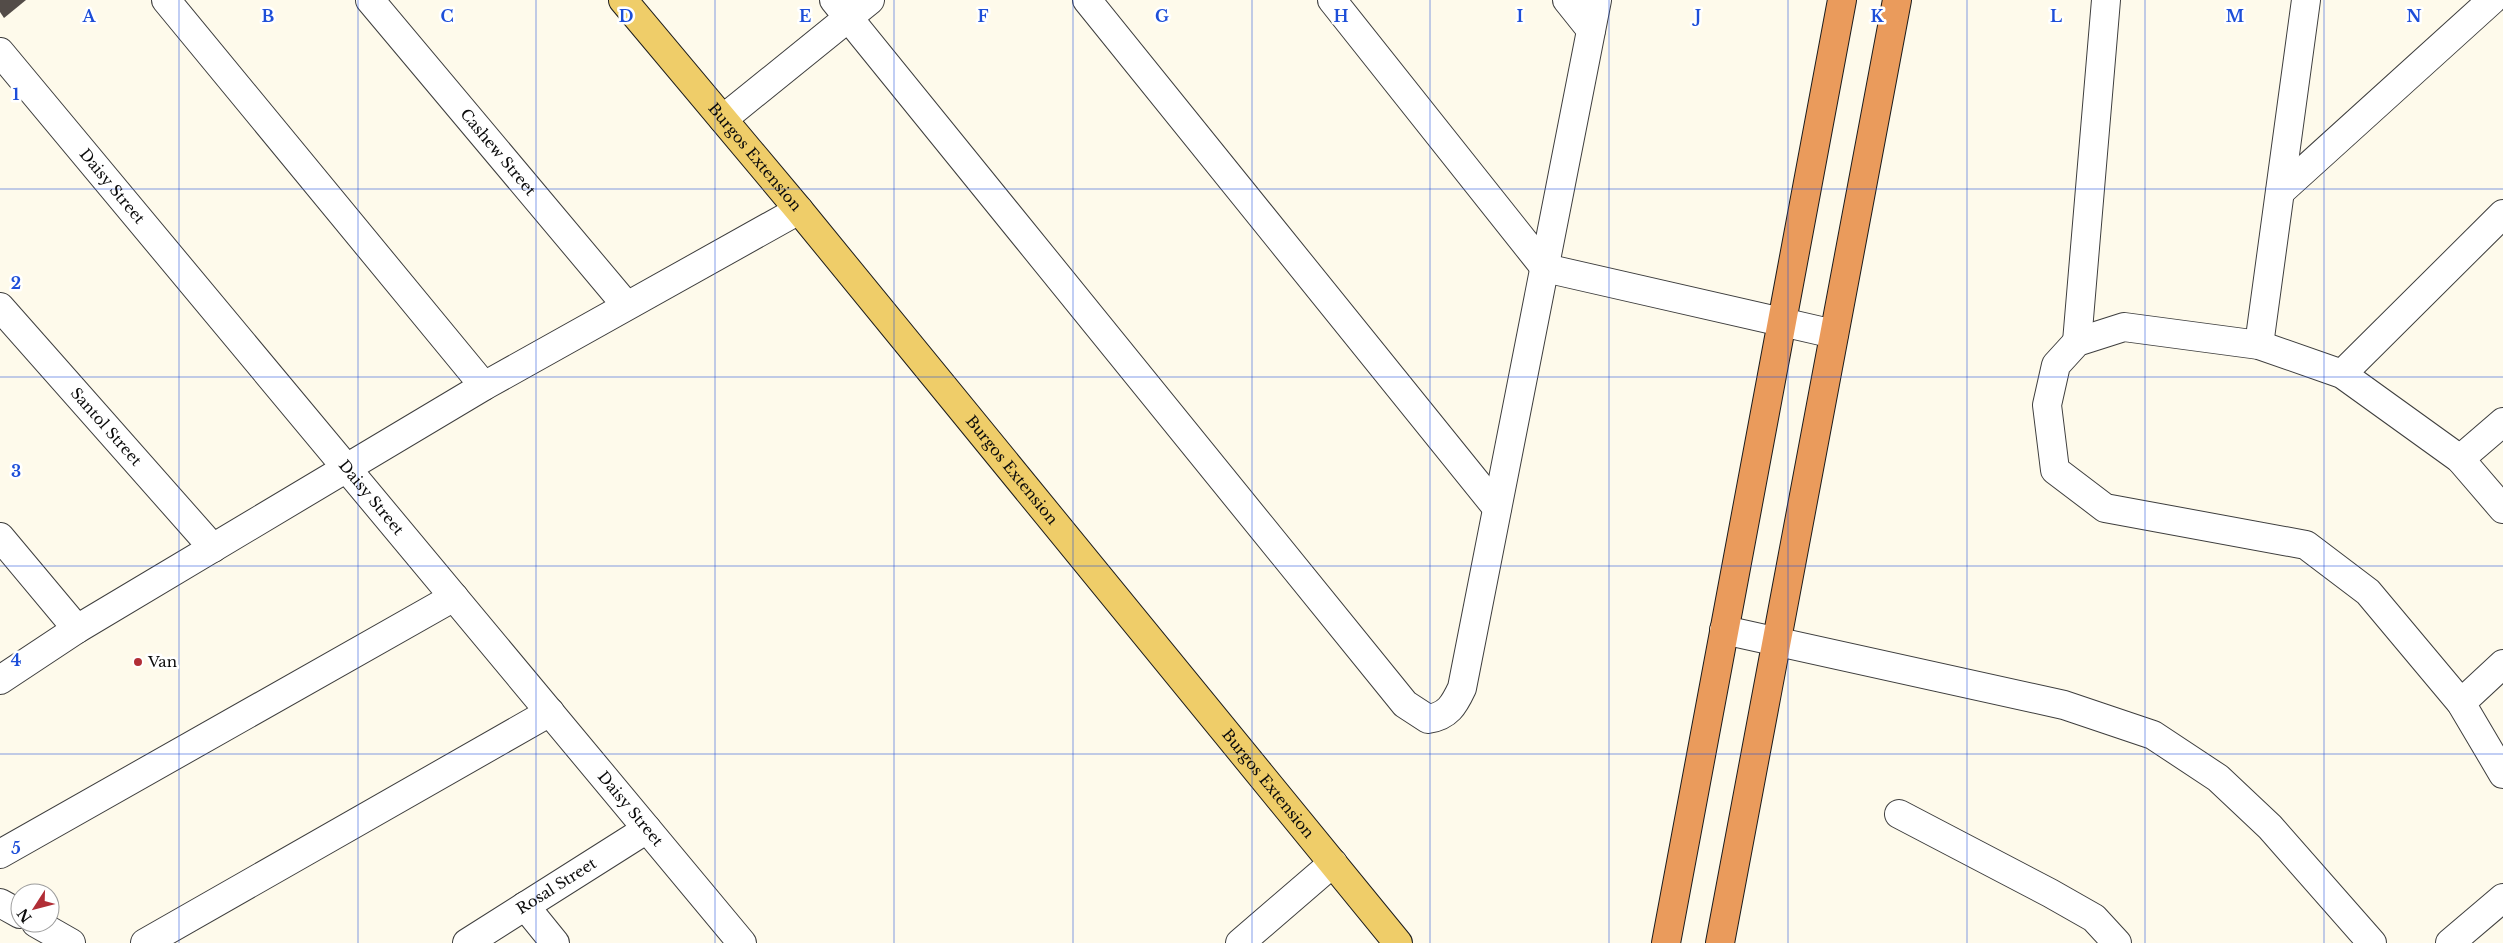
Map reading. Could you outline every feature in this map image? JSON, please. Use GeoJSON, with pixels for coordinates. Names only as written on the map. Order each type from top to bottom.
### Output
{"type":"FeatureCollection","features":[{"type":"Feature","properties":{"kind":"highway"},"geometry":{"type":"LineString","coordinates":[[1666,943],[1842,0]]}},
{"type":"Feature","properties":{"kind":"highway"},"geometry":{"type":"LineString","coordinates":[[1720,943],[1898,0]]}},
{"type":"Feature","properties":{"kind":"main road","name":"Burgos Extension"},"geometry":{"type":"LineString","coordinates":[[623,0],[799,210],[1398,943]]}},
{"type":"Feature","properties":{"kind":"street"},"geometry":{"type":"LineString","coordinates":[[166,0],[484,386]]}},
{"type":"Feature","properties":{"kind":"street","name":"Cashew Street"},"geometry":{"type":"LineString","coordinates":[[370,0],[626,305]]}},
{"type":"Feature","properties":{"kind":"street"},"geometry":{"type":"LineString","coordinates":[[723,119],[841,9],[870,0]]}},
{"type":"Feature","properties":{"kind":"street"},"geometry":{"type":"LineString","coordinates":[[1087,0],[1497,508]]}},
{"type":"Feature","properties":{"kind":"street"},"geometry":{"type":"LineString","coordinates":[[1332,0],[1545,268],[1834,334]]}},
{"type":"Feature","properties":{"kind":"street"},"geometry":{"type":"LineString","coordinates":[[1567,0],[1591,30]]}},
{"type":"Feature","properties":{"kind":"street"},"geometry":{"type":"LineString","coordinates":[[841,9],[1405,704],[1428,720],[1439,717],[1449,711],[1462,688],[1597,0]]}},
{"type":"Feature","properties":{"kind":"street"},"geometry":{"type":"LineString","coordinates":[[2077,342],[2106,0]]}},
{"type":"Feature","properties":{"kind":"street"},"geometry":{"type":"LineString","coordinates":[[2259,345],[2306,0]]}},
{"type":"Feature","properties":{"kind":"street"},"geometry":{"type":"LineString","coordinates":[[2280,192],[2492,0]]}},
{"type":"Feature","properties":{"kind":"street","name":"Daisy Street"},"geometry":{"type":"LineString","coordinates":[[2,57],[742,943]]}},
{"type":"Feature","properties":{"kind":"street"},"geometry":{"type":"LineString","coordinates":[[0,680],[77,629],[484,386],[799,210]]}},
{"type":"Feature","properties":{"kind":"street"},"geometry":{"type":"LineString","coordinates":[[2342,374],[2503,214]]}},
{"type":"Feature","properties":{"kind":"street","name":"Santol Street"},"geometry":{"type":"LineString","coordinates":[[0,307],[213,548]]}},
{"type":"Feature","properties":{"kind":"street"},"geometry":{"type":"LineString","coordinates":[[2503,509],[2460,459],[2342,374],[2259,345],[2124,327],[2077,342],[2056,365],[2047,405],[2055,470],[2105,508],[2306,545],[2368,592],[2461,703],[2503,774]]}},
{"type":"Feature","properties":{"kind":"street"},"geometry":{"type":"LineString","coordinates":[[2460,459],[2503,422]]}},
{"type":"Feature","properties":{"kind":"street"},"geometry":{"type":"LineString","coordinates":[[0,537],[77,629]]}},
{"type":"Feature","properties":{"kind":"street"},"geometry":{"type":"LineString","coordinates":[[0,854],[454,597]]}},
{"type":"Feature","properties":{"kind":"street"},"geometry":{"type":"LineString","coordinates":[[1724,630],[2064,705],[2153,735],[2218,778],[2263,820],[2372,943]]}},
{"type":"Feature","properties":{"kind":"street"},"geometry":{"type":"LineString","coordinates":[[2461,703],[2503,664]]}},
{"type":"Feature","properties":{"kind":"street"},"geometry":{"type":"LineString","coordinates":[[145,943],[550,712]]}},
{"type":"Feature","properties":{"kind":"street"},"geometry":{"type":"LineString","coordinates":[[1899,814],[2094,918],[2117,943]]}},
{"type":"Feature","properties":{"kind":"street","name":"Rosal Street"},"geometry":{"type":"LineString","coordinates":[[467,943],[647,829]]}},
{"type":"Feature","properties":{"kind":"street"},"geometry":{"type":"LineString","coordinates":[[1240,943],[1333,863]]}},
{"type":"Feature","properties":{"kind":"street"},"geometry":{"type":"LineString","coordinates":[[2450,943],[2503,898]]}},
{"type":"Feature","properties":{"kind":"street"},"geometry":{"type":"LineString","coordinates":[[525,906],[555,943]]}},
{"type":"Feature","properties":{"kind":"street"},"geometry":{"type":"LineString","coordinates":[[53,933],[70,943]]}},
{"type":"Feature","properties":{"kind":"building"},"geometry":{"type":"Polygon","coordinates":[[[0,0],[26,0],[4,18],[0,12],[0,0]]]}},
{"type":"Feature","properties":{"kind":"place","name":"Van"},"geometry":{"type":"Point","coordinates":[138,662]}}]}
